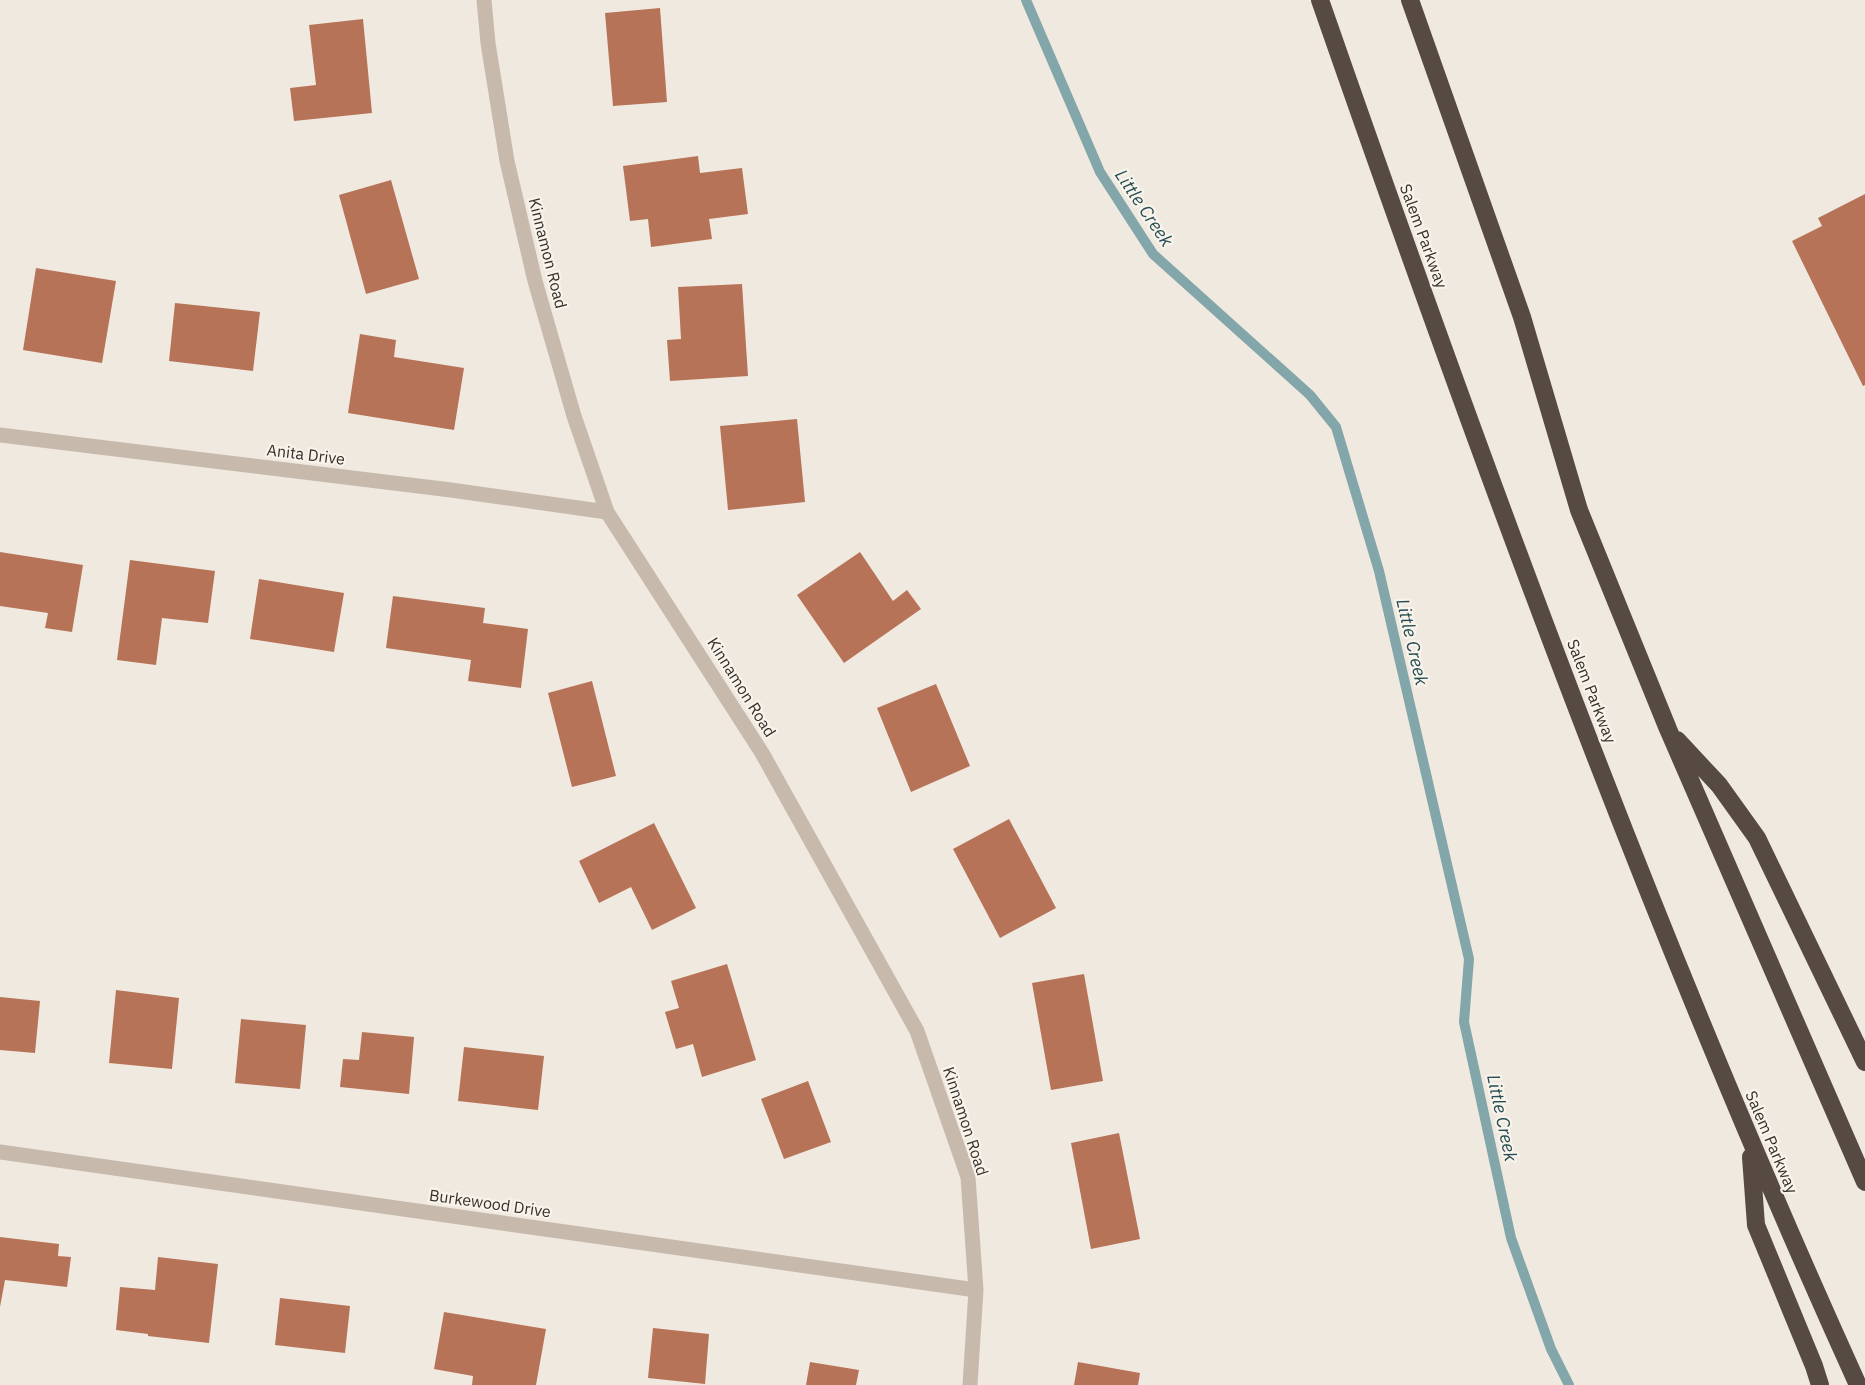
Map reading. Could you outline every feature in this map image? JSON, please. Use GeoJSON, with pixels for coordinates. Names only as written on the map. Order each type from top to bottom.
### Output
{"type":"FeatureCollection","features":[{"type":"Feature","properties":{"kind":"highway","name":"Salem Parkway"},"geometry":{"type":"LineString","coordinates":[[1320,0],[1512,536],[1626,833],[1750,1143],[1858,1385]]}},
{"type":"Feature","properties":{"kind":"highway"},"geometry":{"type":"LineString","coordinates":[[1410,0],[1528,336],[1580,510],[1668,729],[1865,1182]]}},
{"type":"Feature","properties":{"kind":"highway"},"geometry":{"type":"LineString","coordinates":[[1668,729],[1719,786],[1757,838],[1865,1062]]}},
{"type":"Feature","properties":{"kind":"highway"},"geometry":{"type":"LineString","coordinates":[[1750,1143],[1756,1225],[1820,1385]]}},
{"type":"Feature","properties":{"kind":"street","name":"Kinnamon Road"},"geometry":{"type":"LineString","coordinates":[[484,0],[488,43],[507,161],[533,270],[574,416],[607,512],[762,753],[916,1031],[968,1177],[976,1290],[970,1385]]}},
{"type":"Feature","properties":{"kind":"street","name":"Anita Drive"},"geometry":{"type":"LineString","coordinates":[[0,435],[450,490],[607,512]]}},
{"type":"Feature","properties":{"kind":"street","name":"Burkewood Drive"},"geometry":{"type":"LineString","coordinates":[[0,1152],[976,1290]]}},
{"type":"Feature","properties":{"kind":"building"},"geometry":{"type":"Polygon","coordinates":[[[660,8],[667,102],[613,106],[605,13],[660,8]]]}},
{"type":"Feature","properties":{"kind":"building"},"geometry":{"type":"Polygon","coordinates":[[[363,19],[372,113],[294,121],[290,88],[316,85],[309,25],[363,19]]]}},
{"type":"Feature","properties":{"kind":"building"},"geometry":{"type":"Polygon","coordinates":[[[698,156],[700,173],[742,168],[748,214],[709,219],[712,239],[651,247],[648,219],[630,221],[623,166],[698,156]]]}},
{"type":"Feature","properties":{"kind":"building"},"geometry":{"type":"Polygon","coordinates":[[[391,180],[419,279],[366,294],[339,195],[391,180]]]}},
{"type":"Feature","properties":{"kind":"building"},"geometry":{"type":"Polygon","coordinates":[[[1865,194],[1865,385],[1863,386],[1792,241],[1822,226],[1818,218],[1865,194]]]}},
{"type":"Feature","properties":{"kind":"building"},"geometry":{"type":"Polygon","coordinates":[[[36,268],[116,281],[102,363],[23,350],[36,268]]]}},
{"type":"Feature","properties":{"kind":"building"},"geometry":{"type":"Polygon","coordinates":[[[742,284],[748,376],[670,381],[667,340],[681,339],[678,287],[742,284]]]}},
{"type":"Feature","properties":{"kind":"building"},"geometry":{"type":"Polygon","coordinates":[[[175,303],[260,312],[253,371],[169,361],[175,303]]]}},
{"type":"Feature","properties":{"kind":"building"},"geometry":{"type":"Polygon","coordinates":[[[360,334],[396,340],[394,357],[464,368],[454,430],[348,413],[360,334]]]}},
{"type":"Feature","properties":{"kind":"building"},"geometry":{"type":"Polygon","coordinates":[[[797,419],[805,502],[728,510],[720,426],[797,419]]]}},
{"type":"Feature","properties":{"kind":"building"},"geometry":{"type":"Polygon","coordinates":[[[0,552],[83,565],[72,632],[45,628],[48,613],[0,606],[0,552]]]}},
{"type":"Feature","properties":{"kind":"building"},"geometry":{"type":"Polygon","coordinates":[[[860,552],[893,601],[907,590],[921,609],[844,663],[797,595],[860,552]]]}},
{"type":"Feature","properties":{"kind":"building"},"geometry":{"type":"Polygon","coordinates":[[[130,560],[215,571],[208,623],[162,618],[156,665],[117,660],[130,560]]]}},
{"type":"Feature","properties":{"kind":"building"},"geometry":{"type":"Polygon","coordinates":[[[259,579],[344,593],[334,652],[250,639],[259,579]]]}},
{"type":"Feature","properties":{"kind":"building"},"geometry":{"type":"Polygon","coordinates":[[[393,596],[485,608],[483,623],[528,629],[521,688],[468,681],[471,660],[386,648],[393,596]]]}},
{"type":"Feature","properties":{"kind":"building"},"geometry":{"type":"Polygon","coordinates":[[[592,681],[616,776],[572,787],[548,693],[592,681]]]}},
{"type":"Feature","properties":{"kind":"building"},"geometry":{"type":"Polygon","coordinates":[[[936,684],[970,766],[911,792],[877,708],[936,684]]]}},
{"type":"Feature","properties":{"kind":"building"},"geometry":{"type":"Polygon","coordinates":[[[1009,819],[1056,908],[1000,938],[953,849],[1009,819]]]}},
{"type":"Feature","properties":{"kind":"building"},"geometry":{"type":"Polygon","coordinates":[[[654,823],[696,908],[652,930],[631,887],[599,903],[579,861],[654,823]]]}},
{"type":"Feature","properties":{"kind":"building"},"geometry":{"type":"Polygon","coordinates":[[[727,964],[756,1060],[702,1077],[693,1044],[676,1049],[665,1012],[679,1008],[671,981],[727,964]]]}},
{"type":"Feature","properties":{"kind":"building"},"geometry":{"type":"Polygon","coordinates":[[[1084,974],[1103,1081],[1051,1090],[1032,983],[1084,974]]]}},
{"type":"Feature","properties":{"kind":"building"},"geometry":{"type":"Polygon","coordinates":[[[116,990],[179,998],[172,1069],[109,1063],[116,990]]]}},
{"type":"Feature","properties":{"kind":"building"},"geometry":{"type":"Polygon","coordinates":[[[0,997],[40,1001],[35,1053],[0,1050],[0,997]]]}},
{"type":"Feature","properties":{"kind":"building"},"geometry":{"type":"Polygon","coordinates":[[[241,1019],[306,1025],[300,1089],[235,1083],[241,1019]]]}},
{"type":"Feature","properties":{"kind":"building"},"geometry":{"type":"Polygon","coordinates":[[[362,1032],[414,1037],[409,1094],[340,1087],[343,1059],[359,1060],[362,1032]]]}},
{"type":"Feature","properties":{"kind":"building"},"geometry":{"type":"Polygon","coordinates":[[[464,1047],[544,1056],[538,1110],[458,1101],[464,1047]]]}},
{"type":"Feature","properties":{"kind":"building"},"geometry":{"type":"Polygon","coordinates":[[[808,1081],[831,1142],[784,1159],[761,1099],[808,1081]]]}},
{"type":"Feature","properties":{"kind":"building"},"geometry":{"type":"Polygon","coordinates":[[[1119,1133],[1140,1239],[1091,1249],[1071,1143],[1119,1133]]]}},
{"type":"Feature","properties":{"kind":"building"},"geometry":{"type":"Polygon","coordinates":[[[0,1237],[59,1244],[58,1256],[71,1257],[67,1287],[5,1280],[0,1307],[0,1237]]]}},
{"type":"Feature","properties":{"kind":"building"},"geometry":{"type":"Polygon","coordinates":[[[158,1257],[218,1264],[209,1343],[116,1330],[120,1287],[155,1290],[158,1257]]]}},
{"type":"Feature","properties":{"kind":"building"},"geometry":{"type":"Polygon","coordinates":[[[280,1298],[350,1306],[345,1353],[275,1345],[280,1298]]]}},
{"type":"Feature","properties":{"kind":"building"},"geometry":{"type":"Polygon","coordinates":[[[444,1312],[546,1329],[536,1385],[472,1385],[473,1376],[434,1369],[444,1312]]]}},
{"type":"Feature","properties":{"kind":"building"},"geometry":{"type":"Polygon","coordinates":[[[653,1328],[709,1334],[705,1384],[648,1378],[653,1328]]]}},
{"type":"Feature","properties":{"kind":"building"},"geometry":{"type":"Polygon","coordinates":[[[810,1362],[859,1370],[856,1385],[806,1385],[810,1362]]]}},
{"type":"Feature","properties":{"kind":"building"},"geometry":{"type":"Polygon","coordinates":[[[1078,1362],[1140,1373],[1138,1385],[1074,1385],[1078,1362]]]}},
{"type":"Feature","properties":{"kind":"waterway","name":"Little Creek"},"geometry":{"type":"LineString","coordinates":[[1026,0],[1100,172],[1153,254],[1310,395],[1336,427],[1379,571],[1469,959],[1464,1022],[1511,1238],[1551,1349],[1569,1385]]}}]}
